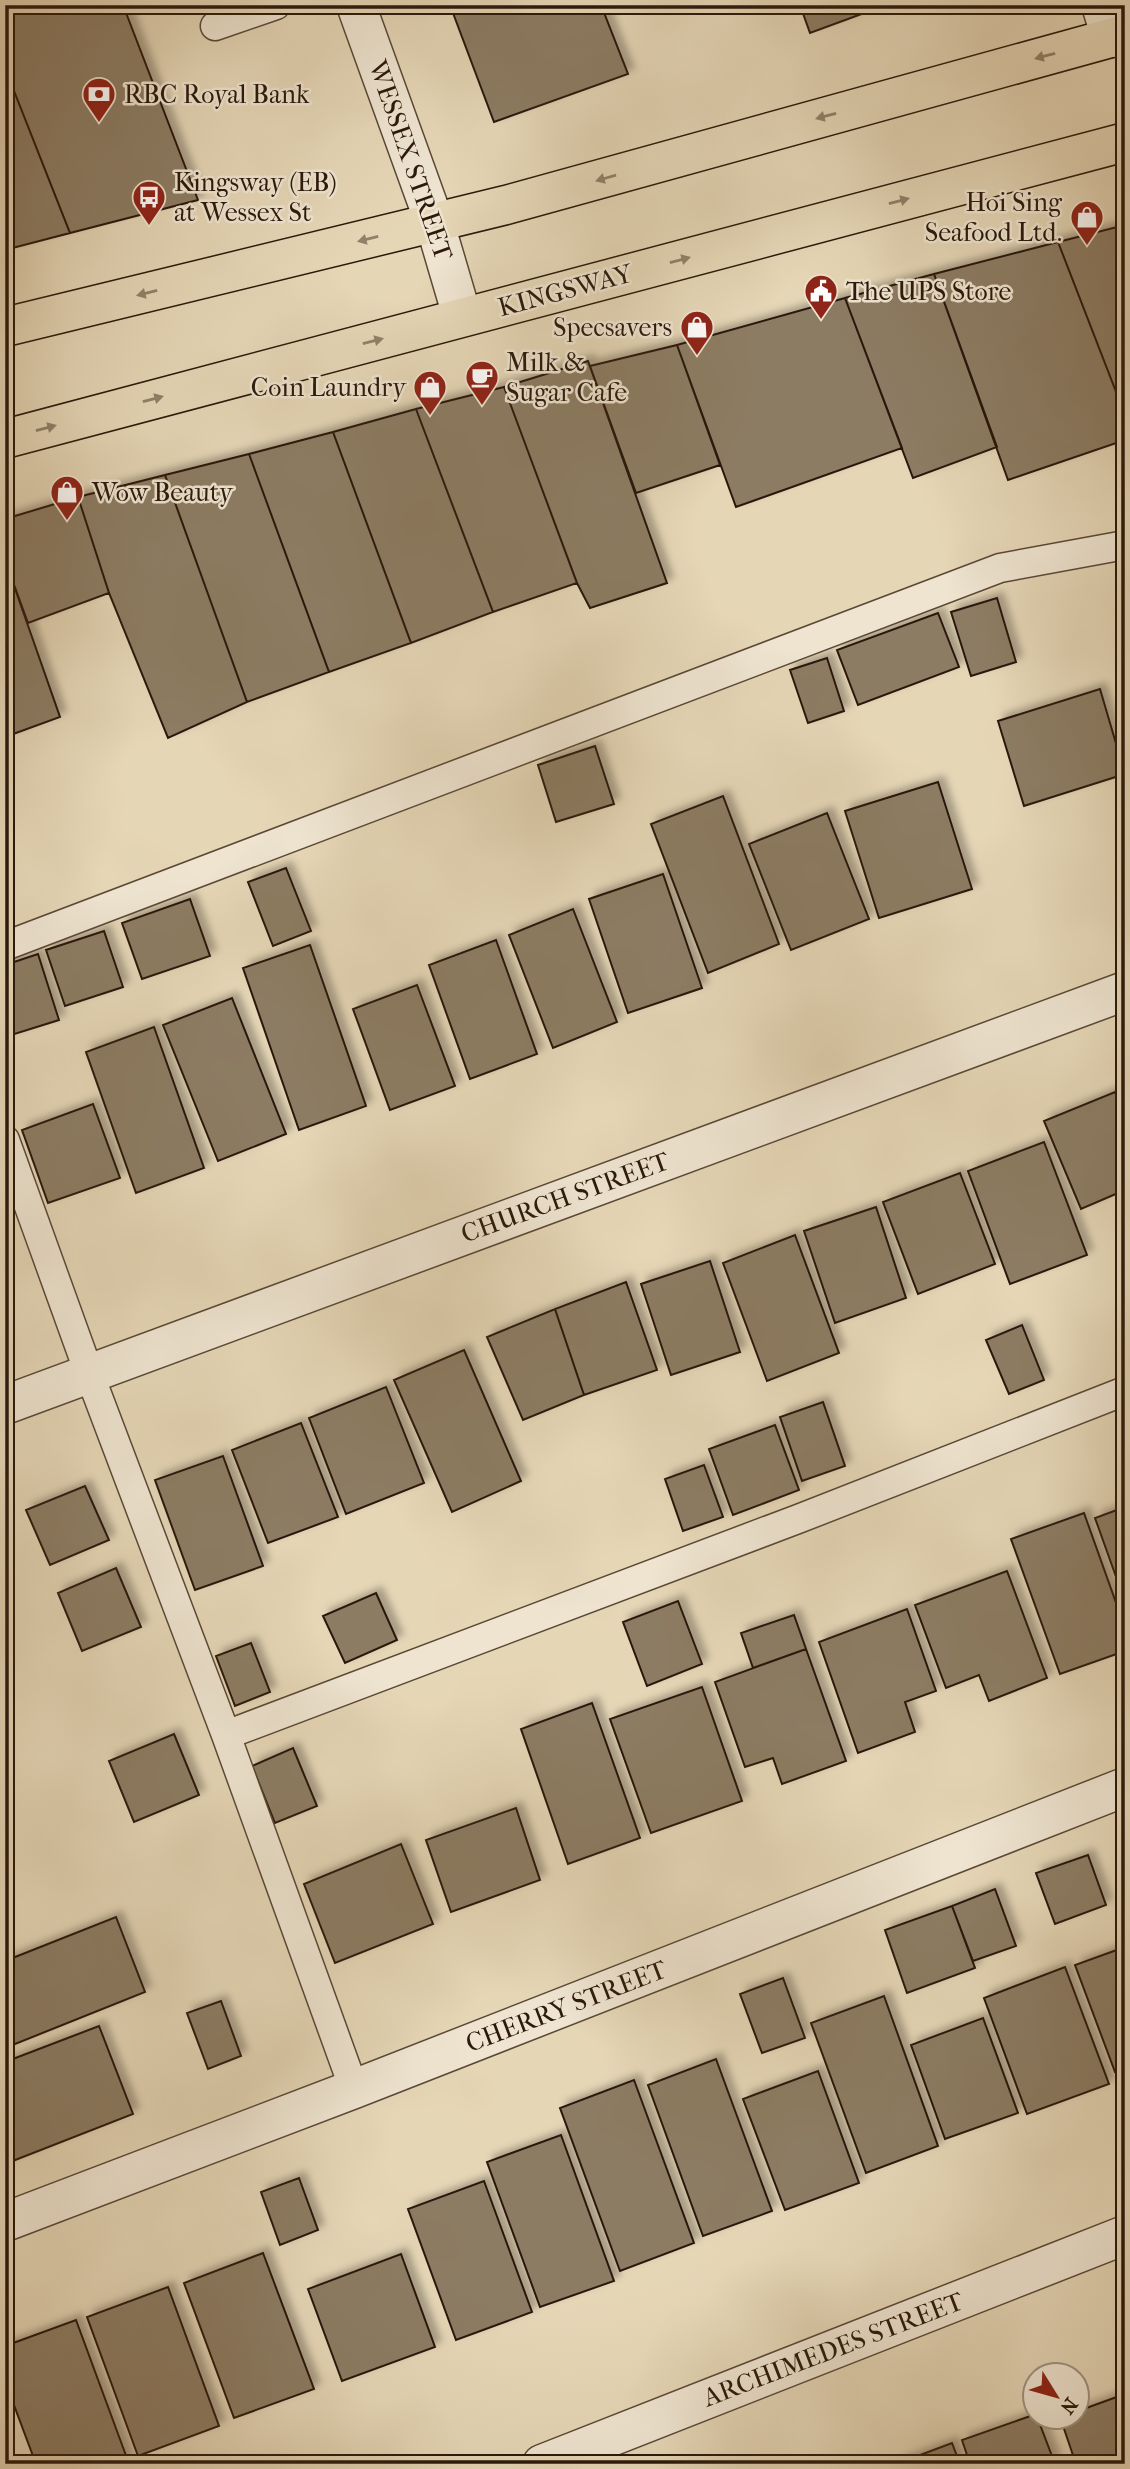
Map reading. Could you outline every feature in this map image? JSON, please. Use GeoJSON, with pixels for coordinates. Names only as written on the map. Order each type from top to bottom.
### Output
{"type":"FeatureCollection","features":[{"type":"Feature","properties":{"kind":"main road"},"geometry":{"type":"LineString","coordinates":[[5,327],[435,224],[1112,26]]}},
{"type":"Feature","properties":{"kind":"main road","name":"KINGSWAY"},"geometry":{"type":"LineString","coordinates":[[5,439],[1125,142]]}},
{"type":"Feature","properties":{"kind":"street","name":"WESSEX STREET"},"geometry":{"type":"LineString","coordinates":[[356,5],[435,224],[463,316]]}},
{"type":"Feature","properties":{"kind":"street","name":"CHURCH STREET"},"geometry":{"type":"LineString","coordinates":[[5,1405],[1125,991]]}},
{"type":"Feature","properties":{"kind":"street","name":"CHERRY STREET"},"geometry":{"type":"LineString","coordinates":[[5,2222],[354,2089],[1125,1787]]}},
{"type":"Feature","properties":{"kind":"street","name":"ARCHIMEDES STREET"},"geometry":{"type":"LineString","coordinates":[[542,2464],[1125,2235]]}},
{"type":"Feature","properties":{"kind":"lane"},"geometry":{"type":"LineString","coordinates":[[215,26],[276,5]]}},
{"type":"Feature","properties":{"kind":"lane"},"geometry":{"type":"LineString","coordinates":[[5,946],[1000,568],[1125,545]]}},
{"type":"Feature","properties":{"kind":"lane"},"geometry":{"type":"LineString","coordinates":[[5,1140],[354,2089]]}},
{"type":"Feature","properties":{"kind":"lane"},"geometry":{"type":"LineString","coordinates":[[226,1735],[798,1519],[1125,1391]]}},
{"type":"Feature","properties":{"kind":"building","name":"RBC Royal Bank"},"geometry":{"type":"Polygon","coordinates":[[[5,5],[123,5],[198,200],[70,233],[5,68],[5,5]]]}},
{"type":"Feature","properties":{"kind":"building"},"geometry":{"type":"Polygon","coordinates":[[[450,5],[601,5],[628,74],[494,122],[450,5]]]}},
{"type":"Feature","properties":{"kind":"building"},"geometry":{"type":"Polygon","coordinates":[[[800,5],[886,5],[810,33],[800,5]]]}},
{"type":"Feature","properties":{"kind":"building"},"geometry":{"type":"Polygon","coordinates":[[[5,68],[70,233],[5,250],[5,68]]]}},
{"type":"Feature","properties":{"kind":"building"},"geometry":{"type":"Polygon","coordinates":[[[1125,225],[1125,415],[1058,242],[1125,225]]]}},
{"type":"Feature","properties":{"kind":"building"},"geometry":{"type":"Polygon","coordinates":[[[1058,242],[1125,415],[1125,440],[1008,480],[934,274],[1058,242]]]}},
{"type":"Feature","properties":{"kind":"building"},"geometry":{"type":"Polygon","coordinates":[[[934,274],[997,447],[913,478],[845,298],[934,274]]]}},
{"type":"Feature","properties":{"kind":"building"},"geometry":{"type":"Polygon","coordinates":[[[845,298],[902,448],[736,507],[677,345],[845,298]]]}},
{"type":"Feature","properties":{"kind":"building"},"geometry":{"type":"Polygon","coordinates":[[[677,345],[720,465],[636,493],[590,366],[677,345]]]}},
{"type":"Feature","properties":{"kind":"building"},"geometry":{"type":"Polygon","coordinates":[[[588,361],[667,583],[590,608],[577,583],[504,387],[588,361]]]}},
{"type":"Feature","properties":{"kind":"building"},"geometry":{"type":"Polygon","coordinates":[[[504,387],[577,583],[493,612],[416,409],[504,387]]]}},
{"type":"Feature","properties":{"kind":"building"},"geometry":{"type":"Polygon","coordinates":[[[416,409],[493,612],[411,643],[333,432],[416,409]]]}},
{"type":"Feature","properties":{"kind":"building"},"geometry":{"type":"Polygon","coordinates":[[[333,432],[411,643],[329,672],[249,454],[333,432]]]}},
{"type":"Feature","properties":{"kind":"building"},"geometry":{"type":"Polygon","coordinates":[[[249,454],[329,672],[247,702],[165,475],[249,454]]]}},
{"type":"Feature","properties":{"kind":"building"},"geometry":{"type":"Polygon","coordinates":[[[165,475],[247,702],[168,738],[109,593],[78,497],[165,475]]]}},
{"type":"Feature","properties":{"kind":"building"},"geometry":{"type":"Polygon","coordinates":[[[78,497],[109,593],[28,623],[5,560],[5,519],[78,497]]]}},
{"type":"Feature","properties":{"kind":"building"},"geometry":{"type":"Polygon","coordinates":[[[5,560],[60,717],[5,737],[5,560]]]}},
{"type":"Feature","properties":{"kind":"building"},"geometry":{"type":"Polygon","coordinates":[[[997,598],[1016,662],[971,676],[951,612],[997,598]]]}},
{"type":"Feature","properties":{"kind":"building"},"geometry":{"type":"Polygon","coordinates":[[[938,613],[959,667],[858,705],[837,650],[938,613]]]}},
{"type":"Feature","properties":{"kind":"building"},"geometry":{"type":"Polygon","coordinates":[[[827,658],[844,711],[808,723],[790,670],[827,658]]]}},
{"type":"Feature","properties":{"kind":"building"},"geometry":{"type":"Polygon","coordinates":[[[1100,689],[1125,774],[1024,806],[998,721],[1100,689]]]}},
{"type":"Feature","properties":{"kind":"building"},"geometry":{"type":"Polygon","coordinates":[[[595,746],[614,804],[556,822],[538,765],[595,746]]]}},
{"type":"Feature","properties":{"kind":"building"},"geometry":{"type":"Polygon","coordinates":[[[938,782],[972,889],[879,918],[845,811],[938,782]]]}},
{"type":"Feature","properties":{"kind":"building"},"geometry":{"type":"Polygon","coordinates":[[[723,796],[779,944],[708,973],[651,824],[723,796]]]}},
{"type":"Feature","properties":{"kind":"building"},"geometry":{"type":"Polygon","coordinates":[[[827,813],[869,919],[791,950],[749,844],[827,813]]]}},
{"type":"Feature","properties":{"kind":"building"},"geometry":{"type":"Polygon","coordinates":[[[286,868],[311,931],[273,946],[248,882],[286,868]]]}},
{"type":"Feature","properties":{"kind":"building"},"geometry":{"type":"Polygon","coordinates":[[[663,874],[702,988],[628,1013],[589,899],[663,874]]]}},
{"type":"Feature","properties":{"kind":"building"},"geometry":{"type":"Polygon","coordinates":[[[190,899],[210,956],[142,979],[122,923],[190,899]]]}},
{"type":"Feature","properties":{"kind":"building"},"geometry":{"type":"Polygon","coordinates":[[[573,909],[617,1022],[553,1048],[509,935],[573,909]]]}},
{"type":"Feature","properties":{"kind":"building"},"geometry":{"type":"Polygon","coordinates":[[[104,931],[123,987],[65,1006],[46,950],[104,931]]]}},
{"type":"Feature","properties":{"kind":"building"},"geometry":{"type":"Polygon","coordinates":[[[496,940],[537,1054],[470,1079],[429,965],[496,940]]]}},
{"type":"Feature","properties":{"kind":"building"},"geometry":{"type":"Polygon","coordinates":[[[310,945],[366,1106],[299,1130],[243,968],[310,945]]]}},
{"type":"Feature","properties":{"kind":"building"},"geometry":{"type":"Polygon","coordinates":[[[38,954],[59,1020],[5,1037],[5,965],[38,954]]]}},
{"type":"Feature","properties":{"kind":"building"},"geometry":{"type":"Polygon","coordinates":[[[417,985],[455,1086],[390,1110],[353,1009],[417,985]]]}},
{"type":"Feature","properties":{"kind":"building"},"geometry":{"type":"Polygon","coordinates":[[[232,998],[286,1134],[218,1161],[163,1025],[232,998]]]}},
{"type":"Feature","properties":{"kind":"building"},"geometry":{"type":"Polygon","coordinates":[[[154,1027],[204,1168],[136,1193],[86,1052],[154,1027]]]}},
{"type":"Feature","properties":{"kind":"building"},"geometry":{"type":"Polygon","coordinates":[[[1115,1092],[1125,1117],[1125,1190],[1081,1209],[1044,1121],[1115,1092]]]}},
{"type":"Feature","properties":{"kind":"building"},"geometry":{"type":"Polygon","coordinates":[[[93,1104],[120,1178],[48,1203],[22,1130],[93,1104]]]}},
{"type":"Feature","properties":{"kind":"building"},"geometry":{"type":"Polygon","coordinates":[[[1044,1142],[1087,1255],[1010,1284],[968,1171],[1044,1142]]]}},
{"type":"Feature","properties":{"kind":"building"},"geometry":{"type":"Polygon","coordinates":[[[960,1173],[995,1264],[918,1294],[883,1202],[960,1173]]]}},
{"type":"Feature","properties":{"kind":"building"},"geometry":{"type":"Polygon","coordinates":[[[876,1207],[906,1298],[835,1323],[804,1231],[876,1207]]]}},
{"type":"Feature","properties":{"kind":"building"},"geometry":{"type":"Polygon","coordinates":[[[795,1235],[839,1353],[767,1381],[723,1263],[795,1235]]]}},
{"type":"Feature","properties":{"kind":"building"},"geometry":{"type":"Polygon","coordinates":[[[710,1261],[740,1352],[671,1375],[641,1284],[710,1261]]]}},
{"type":"Feature","properties":{"kind":"building"},"geometry":{"type":"Polygon","coordinates":[[[626,1282],[657,1370],[584,1395],[555,1309],[626,1282]]]}},
{"type":"Feature","properties":{"kind":"building"},"geometry":{"type":"Polygon","coordinates":[[[555,1309],[584,1395],[523,1420],[487,1337],[555,1309]]]}},
{"type":"Feature","properties":{"kind":"building"},"geometry":{"type":"Polygon","coordinates":[[[1022,1325],[1044,1380],[1009,1394],[986,1340],[1022,1325]]]}},
{"type":"Feature","properties":{"kind":"building"},"geometry":{"type":"Polygon","coordinates":[[[464,1350],[521,1481],[452,1512],[394,1380],[464,1350]]]}},
{"type":"Feature","properties":{"kind":"building"},"geometry":{"type":"Polygon","coordinates":[[[386,1387],[424,1483],[346,1514],[309,1418],[386,1387]]]}},
{"type":"Feature","properties":{"kind":"building"},"geometry":{"type":"Polygon","coordinates":[[[823,1402],[845,1466],[802,1481],[780,1417],[823,1402]]]}},
{"type":"Feature","properties":{"kind":"building"},"geometry":{"type":"Polygon","coordinates":[[[301,1423],[338,1517],[268,1543],[232,1450],[301,1423]]]}},
{"type":"Feature","properties":{"kind":"building"},"geometry":{"type":"Polygon","coordinates":[[[775,1425],[799,1490],[733,1515],[709,1449],[775,1425]]]}},
{"type":"Feature","properties":{"kind":"building"},"geometry":{"type":"Polygon","coordinates":[[[223,1456],[263,1566],[195,1590],[155,1480],[223,1456]]]}},
{"type":"Feature","properties":{"kind":"building"},"geometry":{"type":"Polygon","coordinates":[[[704,1465],[723,1517],[683,1531],[665,1479],[704,1465]]]}},
{"type":"Feature","properties":{"kind":"building"},"geometry":{"type":"Polygon","coordinates":[[[85,1486],[109,1540],[50,1565],[26,1510],[85,1486]]]}},
{"type":"Feature","properties":{"kind":"building"},"geometry":{"type":"Polygon","coordinates":[[[1125,1507],[1125,1602],[1095,1518],[1125,1507]]]}},
{"type":"Feature","properties":{"kind":"building"},"geometry":{"type":"Polygon","coordinates":[[[1084,1513],[1125,1628],[1125,1651],[1060,1674],[1011,1539],[1084,1513]]]}},
{"type":"Feature","properties":{"kind":"building"},"geometry":{"type":"Polygon","coordinates":[[[116,1568],[141,1627],[82,1651],[58,1593],[116,1568]]]}},
{"type":"Feature","properties":{"kind":"building"},"geometry":{"type":"Polygon","coordinates":[[[1007,1571],[1047,1678],[989,1701],[979,1675],[946,1688],[915,1605],[1007,1571]]]}},
{"type":"Feature","properties":{"kind":"building"},"geometry":{"type":"Polygon","coordinates":[[[376,1593],[397,1640],[345,1663],[323,1616],[376,1593]]]}},
{"type":"Feature","properties":{"kind":"building"},"geometry":{"type":"Polygon","coordinates":[[[678,1601],[702,1664],[647,1686],[623,1622],[678,1601]]]}},
{"type":"Feature","properties":{"kind":"building"},"geometry":{"type":"Polygon","coordinates":[[[907,1609],[936,1691],[905,1702],[915,1732],[858,1753],[819,1642],[907,1609]]]}},
{"type":"Feature","properties":{"kind":"building"},"geometry":{"type":"Polygon","coordinates":[[[794,1615],[806,1649],[753,1668],[741,1633],[794,1615]]]}},
{"type":"Feature","properties":{"kind":"building"},"geometry":{"type":"Polygon","coordinates":[[[251,1643],[270,1692],[235,1706],[216,1656],[251,1643]]]}},
{"type":"Feature","properties":{"kind":"building"},"geometry":{"type":"Polygon","coordinates":[[[806,1649],[846,1761],[782,1784],[773,1758],[745,1767],[715,1682],[806,1649]]]}},
{"type":"Feature","properties":{"kind":"building"},"geometry":{"type":"Polygon","coordinates":[[[702,1687],[742,1801],[651,1833],[610,1719],[702,1687]]]}},
{"type":"Feature","properties":{"kind":"building"},"geometry":{"type":"Polygon","coordinates":[[[592,1703],[640,1838],[568,1864],[521,1729],[592,1703]]]}},
{"type":"Feature","properties":{"kind":"building"},"geometry":{"type":"Polygon","coordinates":[[[174,1734],[199,1795],[134,1822],[109,1761],[174,1734]]]}},
{"type":"Feature","properties":{"kind":"building"},"geometry":{"type":"Polygon","coordinates":[[[293,1748],[317,1806],[275,1823],[252,1766],[293,1748]]]}},
{"type":"Feature","properties":{"kind":"building"},"geometry":{"type":"Polygon","coordinates":[[[516,1808],[540,1880],[451,1912],[426,1840],[516,1808]]]}},
{"type":"Feature","properties":{"kind":"building"},"geometry":{"type":"Polygon","coordinates":[[[401,1844],[433,1924],[335,1963],[304,1884],[401,1844]]]}},
{"type":"Feature","properties":{"kind":"building"},"geometry":{"type":"Polygon","coordinates":[[[1088,1855],[1106,1905],[1055,1924],[1036,1873],[1088,1855]]]}},
{"type":"Feature","properties":{"kind":"building"},"geometry":{"type":"Polygon","coordinates":[[[995,1889],[1016,1946],[973,1961],[952,1906],[995,1889]]]}},
{"type":"Feature","properties":{"kind":"building"},"geometry":{"type":"Polygon","coordinates":[[[952,1906],[975,1968],[907,1993],[885,1930],[952,1906]]]}},
{"type":"Feature","properties":{"kind":"building"},"geometry":{"type":"Polygon","coordinates":[[[116,1917],[145,1992],[5,2048],[5,1961],[116,1917]]]}},
{"type":"Feature","properties":{"kind":"building"},"geometry":{"type":"Polygon","coordinates":[[[1125,1947],[1125,2069],[1115,2072],[1075,1965],[1125,1947]]]}},
{"type":"Feature","properties":{"kind":"building"},"geometry":{"type":"Polygon","coordinates":[[[1065,1967],[1109,2084],[1027,2114],[984,1998],[1065,1967]]]}},
{"type":"Feature","properties":{"kind":"building"},"geometry":{"type":"Polygon","coordinates":[[[783,1978],[805,2038],[762,2053],[740,1994],[783,1978]]]}},
{"type":"Feature","properties":{"kind":"building"},"geometry":{"type":"Polygon","coordinates":[[[884,1996],[938,2146],[866,2173],[811,2023],[884,1996]]]}},
{"type":"Feature","properties":{"kind":"building"},"geometry":{"type":"Polygon","coordinates":[[[221,2001],[241,2056],[208,2069],[187,2013],[221,2001]]]}},
{"type":"Feature","properties":{"kind":"building"},"geometry":{"type":"Polygon","coordinates":[[[983,2018],[1018,2113],[945,2139],[911,2045],[983,2018]]]}},
{"type":"Feature","properties":{"kind":"building"},"geometry":{"type":"Polygon","coordinates":[[[99,2026],[133,2114],[5,2164],[5,2062],[99,2026]]]}},
{"type":"Feature","properties":{"kind":"building"},"geometry":{"type":"Polygon","coordinates":[[[716,2059],[772,2211],[703,2236],[648,2085],[716,2059]]]}},
{"type":"Feature","properties":{"kind":"building"},"geometry":{"type":"Polygon","coordinates":[[[818,2071],[859,2183],[785,2210],[743,2099],[818,2071]]]}},
{"type":"Feature","properties":{"kind":"building"},"geometry":{"type":"Polygon","coordinates":[[[634,2080],[694,2243],[620,2271],[560,2108],[634,2080]]]}},
{"type":"Feature","properties":{"kind":"building"},"geometry":{"type":"Polygon","coordinates":[[[561,2135],[614,2281],[540,2307],[487,2162],[561,2135]]]}},
{"type":"Feature","properties":{"kind":"building"},"geometry":{"type":"Polygon","coordinates":[[[299,2178],[318,2230],[280,2245],[261,2192],[299,2178]]]}},
{"type":"Feature","properties":{"kind":"building"},"geometry":{"type":"Polygon","coordinates":[[[484,2181],[532,2312],[456,2340],[408,2209],[484,2181]]]}},
{"type":"Feature","properties":{"kind":"building"},"geometry":{"type":"Polygon","coordinates":[[[263,2253],[314,2389],[234,2418],[184,2283],[263,2253]]]}},
{"type":"Feature","properties":{"kind":"building"},"geometry":{"type":"Polygon","coordinates":[[[401,2254],[435,2347],[342,2381],[308,2289],[401,2254]]]}},
{"type":"Feature","properties":{"kind":"building"},"geometry":{"type":"Polygon","coordinates":[[[168,2287],[219,2426],[138,2456],[87,2317],[168,2287]]]}},
{"type":"Feature","properties":{"kind":"building"},"geometry":{"type":"Polygon","coordinates":[[[76,2320],[128,2461],[122,2464],[36,2464],[5,2381],[5,2346],[76,2320]]]}},
{"type":"Feature","properties":{"kind":"building"},"geometry":{"type":"Polygon","coordinates":[[[1125,2394],[1125,2464],[1076,2464],[1064,2430],[1092,2430],[1092,2406],[1125,2394]]]}},
{"type":"Feature","properties":{"kind":"building"},"geometry":{"type":"Polygon","coordinates":[[[1021,2419],[1021,2430],[1042,2430],[1055,2464],[970,2464],[962,2440],[1021,2419]]]}},
{"type":"Feature","properties":{"kind":"building"},"geometry":{"type":"Polygon","coordinates":[[[952,2443],[960,2464],[896,2464],[952,2443]]]}},
{"type":"Feature","properties":{"kind":"place","name":"RBC Royal Bank"},"geometry":{"type":"Point","coordinates":[99,124]}},
{"type":"Feature","properties":{"kind":"place","name":"Kingsway (EB) at Wessex St"},"geometry":{"type":"Point","coordinates":[149,227]}},
{"type":"Feature","properties":{"kind":"place","name":"Hoi Sing Seafood Ltd."},"geometry":{"type":"Point","coordinates":[1087,247]}},
{"type":"Feature","properties":{"kind":"place","name":"The UPS Store"},"geometry":{"type":"Point","coordinates":[821,321]}},
{"type":"Feature","properties":{"kind":"place","name":"Specsavers"},"geometry":{"type":"Point","coordinates":[697,357]}},
{"type":"Feature","properties":{"kind":"place","name":"Milk & Sugar Cafe"},"geometry":{"type":"Point","coordinates":[482,407]}},
{"type":"Feature","properties":{"kind":"place","name":"Coin Laundry"},"geometry":{"type":"Point","coordinates":[430,417]}},
{"type":"Feature","properties":{"kind":"place","name":"Wow Beauty"},"geometry":{"type":"Point","coordinates":[67,522]}}]}
